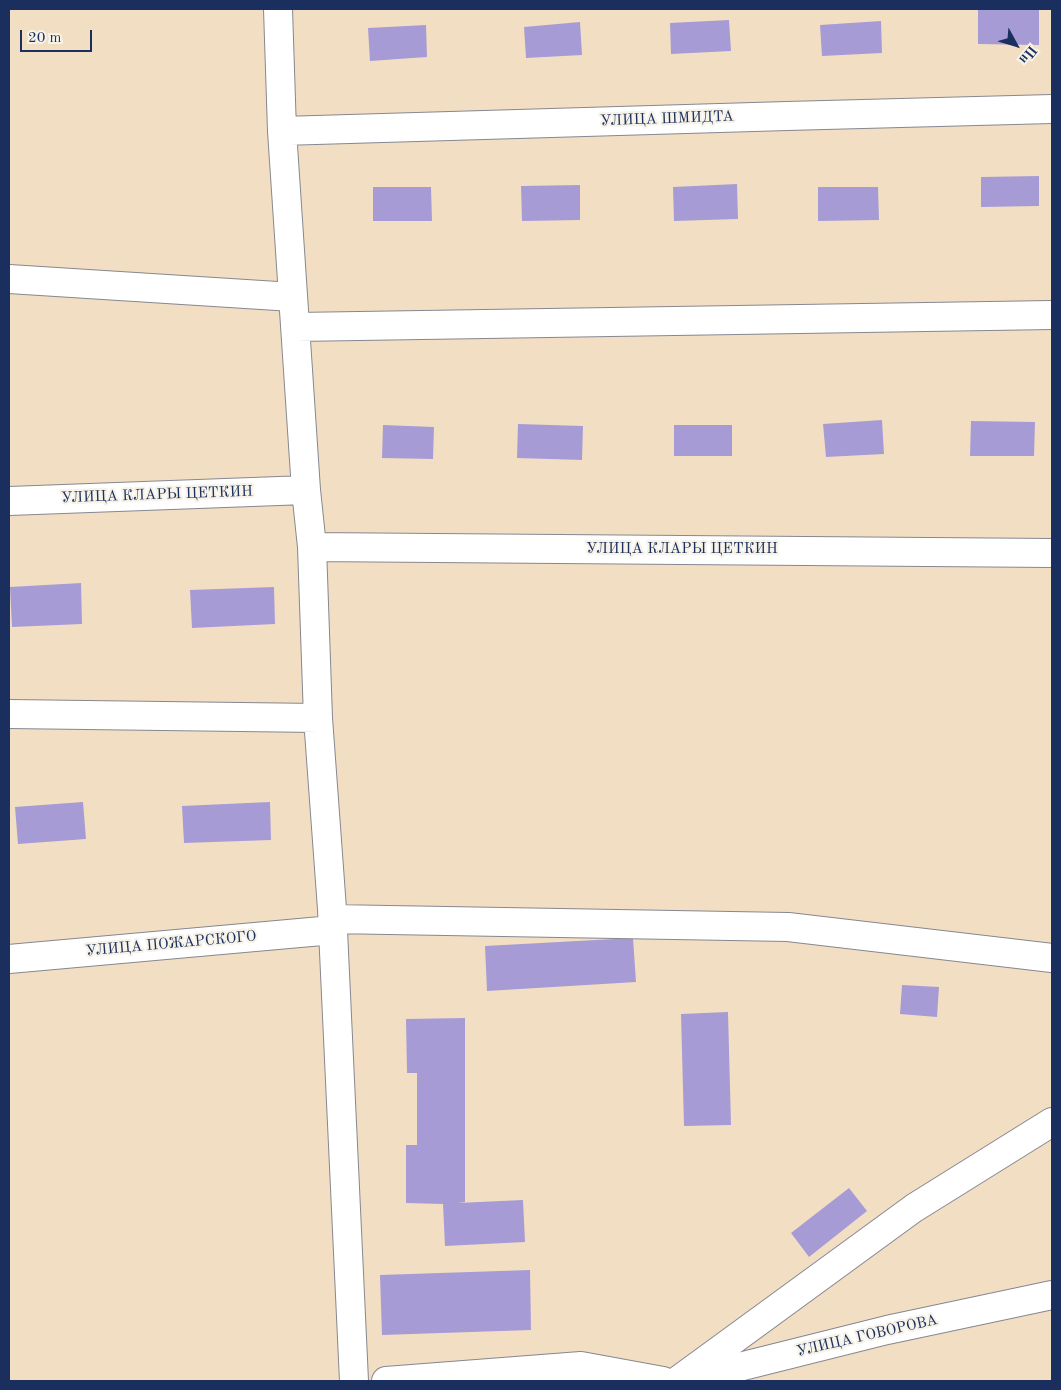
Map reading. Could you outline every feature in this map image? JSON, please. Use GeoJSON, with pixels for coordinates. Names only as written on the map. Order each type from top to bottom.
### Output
{"type":"FeatureCollection","features":[{"type":"Feature","properties":{"kind":"street"},"geometry":{"type":"LineString","coordinates":[[278,9],[282,131],[306,490],[312,547],[318,718],[333,924],[354,1381]]}},
{"type":"Feature","properties":{"kind":"street","name":"УЛИЦА ШМИДТА"},"geometry":{"type":"LineString","coordinates":[[282,131],[1052,109]]}},
{"type":"Feature","properties":{"kind":"street"},"geometry":{"type":"LineString","coordinates":[[9,278],[293,297]]}},
{"type":"Feature","properties":{"kind":"street"},"geometry":{"type":"LineString","coordinates":[[296,327],[1052,315]]}},
{"type":"Feature","properties":{"kind":"street","name":"УЛИЦА КЛАРЫ ЦЕТКИН"},"geometry":{"type":"LineString","coordinates":[[9,501],[306,490]]}},
{"type":"Feature","properties":{"kind":"street","name":"УЛИЦА КЛАРЫ ЦЕТКИН"},"geometry":{"type":"LineString","coordinates":[[312,547],[1052,553]]}},
{"type":"Feature","properties":{"kind":"street"},"geometry":{"type":"LineString","coordinates":[[9,714],[318,718]]}},
{"type":"Feature","properties":{"kind":"street","name":"УЛИЦА ПОЖАРСКОГО"},"geometry":{"type":"LineString","coordinates":[[9,959],[333,924],[788,927],[1052,958]]}},
{"type":"Feature","properties":{"kind":"street"},"geometry":{"type":"LineString","coordinates":[[677,1381],[914,1208],[1052,1122]]}},
{"type":"Feature","properties":{"kind":"street","name":"УЛИЦА ГОВОРОВА"},"geometry":{"type":"LineString","coordinates":[[683,1381],[887,1330],[1052,1295]]}},
{"type":"Feature","properties":{"kind":"street"},"geometry":{"type":"LineString","coordinates":[[386,1381],[581,1366],[662,1381]]}},
{"type":"Feature","properties":{"kind":"building"},"geometry":{"type":"Polygon","coordinates":[[[1039,9],[1039,45],[978,44],[978,10],[1039,9]]]}},
{"type":"Feature","properties":{"kind":"building"},"geometry":{"type":"Polygon","coordinates":[[[729,20],[731,51],[671,54],[670,23],[729,20]]]}},
{"type":"Feature","properties":{"kind":"building"},"geometry":{"type":"Polygon","coordinates":[[[881,21],[882,53],[822,56],[820,25],[881,21]]]}},
{"type":"Feature","properties":{"kind":"building"},"geometry":{"type":"Polygon","coordinates":[[[580,22],[582,55],[526,58],[524,27],[580,22]]]}},
{"type":"Feature","properties":{"kind":"building"},"geometry":{"type":"Polygon","coordinates":[[[426,25],[427,57],[370,61],[368,28],[426,25]]]}},
{"type":"Feature","properties":{"kind":"building"},"geometry":{"type":"Polygon","coordinates":[[[1039,176],[1039,206],[981,207],[981,177],[1039,176]]]}},
{"type":"Feature","properties":{"kind":"building"},"geometry":{"type":"Polygon","coordinates":[[[737,184],[738,219],[674,221],[673,187],[737,184]]]}},
{"type":"Feature","properties":{"kind":"building"},"geometry":{"type":"Polygon","coordinates":[[[580,185],[580,220],[522,221],[521,186],[580,185]]]}},
{"type":"Feature","properties":{"kind":"building"},"geometry":{"type":"Polygon","coordinates":[[[373,187],[431,187],[432,221],[373,221],[373,187]]]}},
{"type":"Feature","properties":{"kind":"building"},"geometry":{"type":"Polygon","coordinates":[[[818,187],[878,187],[879,220],[818,221],[818,187]]]}},
{"type":"Feature","properties":{"kind":"building"},"geometry":{"type":"Polygon","coordinates":[[[882,420],[884,454],[826,457],[823,424],[882,420]]]}},
{"type":"Feature","properties":{"kind":"building"},"geometry":{"type":"Polygon","coordinates":[[[971,421],[1035,422],[1034,456],[970,456],[971,421]]]}},
{"type":"Feature","properties":{"kind":"building"},"geometry":{"type":"Polygon","coordinates":[[[518,424],[583,426],[582,460],[517,458],[518,424]]]}},
{"type":"Feature","properties":{"kind":"building"},"geometry":{"type":"Polygon","coordinates":[[[383,425],[434,427],[433,459],[382,458],[383,425]]]}},
{"type":"Feature","properties":{"kind":"building"},"geometry":{"type":"Polygon","coordinates":[[[674,425],[732,425],[732,456],[674,456],[674,425]]]}},
{"type":"Feature","properties":{"kind":"building"},"geometry":{"type":"Polygon","coordinates":[[[81,583],[82,624],[12,627],[10,587],[81,583]]]}},
{"type":"Feature","properties":{"kind":"building"},"geometry":{"type":"Polygon","coordinates":[[[274,587],[275,624],[192,628],[190,590],[274,587]]]}},
{"type":"Feature","properties":{"kind":"building"},"geometry":{"type":"Polygon","coordinates":[[[83,802],[86,839],[18,844],[15,807],[83,802]]]}},
{"type":"Feature","properties":{"kind":"building"},"geometry":{"type":"Polygon","coordinates":[[[270,802],[271,840],[184,843],[182,806],[270,802]]]}},
{"type":"Feature","properties":{"kind":"building"},"geometry":{"type":"Polygon","coordinates":[[[633,938],[636,982],[487,991],[485,946],[633,938]]]}},
{"type":"Feature","properties":{"kind":"building"},"geometry":{"type":"Polygon","coordinates":[[[902,985],[939,987],[937,1017],[900,1014],[902,985]]]}},
{"type":"Feature","properties":{"kind":"building"},"geometry":{"type":"Polygon","coordinates":[[[728,1012],[731,1125],[684,1126],[681,1014],[728,1012]]]}},
{"type":"Feature","properties":{"kind":"building"},"geometry":{"type":"Polygon","coordinates":[[[465,1018],[465,1202],[458,1203],[523,1200],[525,1242],[445,1246],[443,1204],[406,1203],[406,1145],[417,1145],[417,1073],[407,1073],[406,1019],[465,1018]]]}},
{"type":"Feature","properties":{"kind":"building"},"geometry":{"type":"Polygon","coordinates":[[[849,1188],[867,1211],[809,1257],[791,1233],[849,1188]]]}},
{"type":"Feature","properties":{"kind":"building"},"geometry":{"type":"Polygon","coordinates":[[[530,1270],[531,1330],[382,1335],[380,1275],[530,1270]]]}}]}
